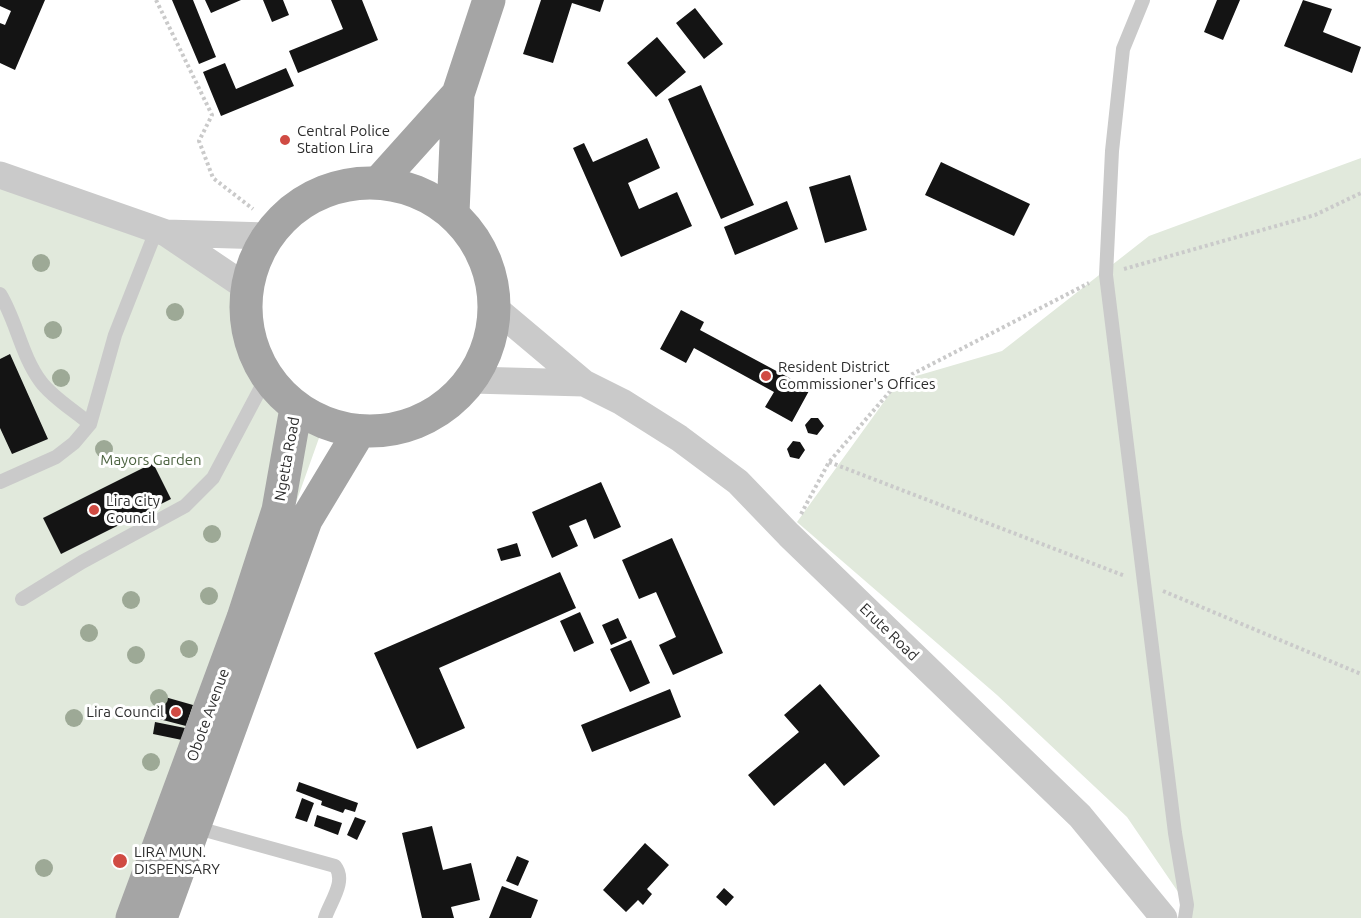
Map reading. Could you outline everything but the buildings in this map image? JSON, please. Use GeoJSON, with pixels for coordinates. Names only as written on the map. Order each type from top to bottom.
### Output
{"type":"FeatureCollection","features":[{"type":"Feature","properties":{"kind":"main road"},"geometry":{"type":"LineString","coordinates":[[453,213],[458,93],[489,0]]}},
{"type":"Feature","properties":{"kind":"main road"},"geometry":{"type":"LineString","coordinates":[[378,183],[458,93]]}},
{"type":"Feature","properties":{"kind":"main road"},"geometry":{"type":"LineString","coordinates":[[378,183],[418,192],[453,213],[477,241],[491,273],[496,309],[489,346],[472,380],[450,403],[422,421],[391,430],[359,432],[325,424],[296,408],[266,378],[252,350],[247,329],[246,287],[271,231],[296,207],[321,192],[349,184],[378,183]]}},
{"type":"Feature","properties":{"kind":"main road","name":"Ngetta Road"},"geometry":{"type":"LineString","coordinates":[[292,515],[296,408]]}},
{"type":"Feature","properties":{"kind":"main road"},"geometry":{"type":"LineString","coordinates":[[292,515],[359,432]]}},
{"type":"Feature","properties":{"kind":"main road","name":"Obote Avenue"},"geometry":{"type":"LineString","coordinates":[[160,918],[194,827],[292,515]]}},
{"type":"Feature","properties":{"kind":"main road","name":"Obote Avenue"},"geometry":{"type":"LineString","coordinates":[[132,918],[243,618],[292,515]]}},
{"type":"Feature","properties":{"kind":"street"},"geometry":{"type":"LineString","coordinates":[[0,175],[161,232],[246,287]]}},
{"type":"Feature","properties":{"kind":"street"},"geometry":{"type":"LineString","coordinates":[[161,232],[271,231]]}},
{"type":"Feature","properties":{"kind":"street"},"geometry":{"type":"LineString","coordinates":[[496,309],[584,383]]}},
{"type":"Feature","properties":{"kind":"street"},"geometry":{"type":"LineString","coordinates":[[472,380],[584,383]]}},
{"type":"Feature","properties":{"kind":"street","name":"Erute Road"},"geometry":{"type":"LineString","coordinates":[[584,383],[622,402],[679,438],[738,482],[789,535],[1080,816],[1164,918]]}},
{"type":"Feature","properties":{"kind":"lane"},"geometry":{"type":"LineString","coordinates":[[1143,0],[1123,49],[1112,151],[1106,275],[1175,833],[1187,905],[1185,918]]}},
{"type":"Feature","properties":{"kind":"lane"},"geometry":{"type":"LineString","coordinates":[[0,482],[56,457],[74,443],[90,424],[114,335],[161,232]]}},
{"type":"Feature","properties":{"kind":"lane"},"geometry":{"type":"LineString","coordinates":[[0,294],[10,310],[25,353],[41,383],[90,424]]}},
{"type":"Feature","properties":{"kind":"lane"},"geometry":{"type":"LineString","coordinates":[[22,599],[185,506],[213,478],[266,378]]}},
{"type":"Feature","properties":{"kind":"lane"},"geometry":{"type":"LineString","coordinates":[[194,827],[331,863],[340,875],[325,918]]}},
{"type":"Feature","properties":{"kind":"path"},"geometry":{"type":"LineString","coordinates":[[156,0],[212,115],[199,141],[213,178],[271,231]]}},
{"type":"Feature","properties":{"kind":"path"},"geometry":{"type":"LineString","coordinates":[[789,535],[829,462],[899,381],[1106,275],[1315,215],[1361,193]]}},
{"type":"Feature","properties":{"kind":"path"},"geometry":{"type":"LineString","coordinates":[[829,462],[1145,584],[1361,674]]}},
{"type":"Feature","properties":{"kind":"green space"},"geometry":{"type":"Polygon","coordinates":[[[1361,158],[1361,918],[1192,918],[1187,905],[1127,817],[997,695],[797,522],[899,381],[1002,351],[1149,236],[1361,158]]]}},
{"type":"Feature","properties":{"kind":"green space","name":"Mayors Garden"},"geometry":{"type":"Polygon","coordinates":[[[0,182],[248,279],[251,347],[324,424],[148,918],[0,918],[0,182]]]}},
{"type":"Feature","properties":{"kind":"place","name":"Central Police Station Lira"},"geometry":{"type":"Point","coordinates":[285,140]}},
{"type":"Feature","properties":{"kind":"place","name":"Resident District Commissioner's Offices"},"geometry":{"type":"Point","coordinates":[766,376]}},
{"type":"Feature","properties":{"kind":"place","name":"Lira City Council"},"geometry":{"type":"Point","coordinates":[94,510]}},
{"type":"Feature","properties":{"kind":"place","name":"Lira Council"},"geometry":{"type":"Point","coordinates":[176,712]}},
{"type":"Feature","properties":{"kind":"place","name":"LIRA MUN. DISPENSARY"},"geometry":{"type":"Point","coordinates":[120,861]}}]}
